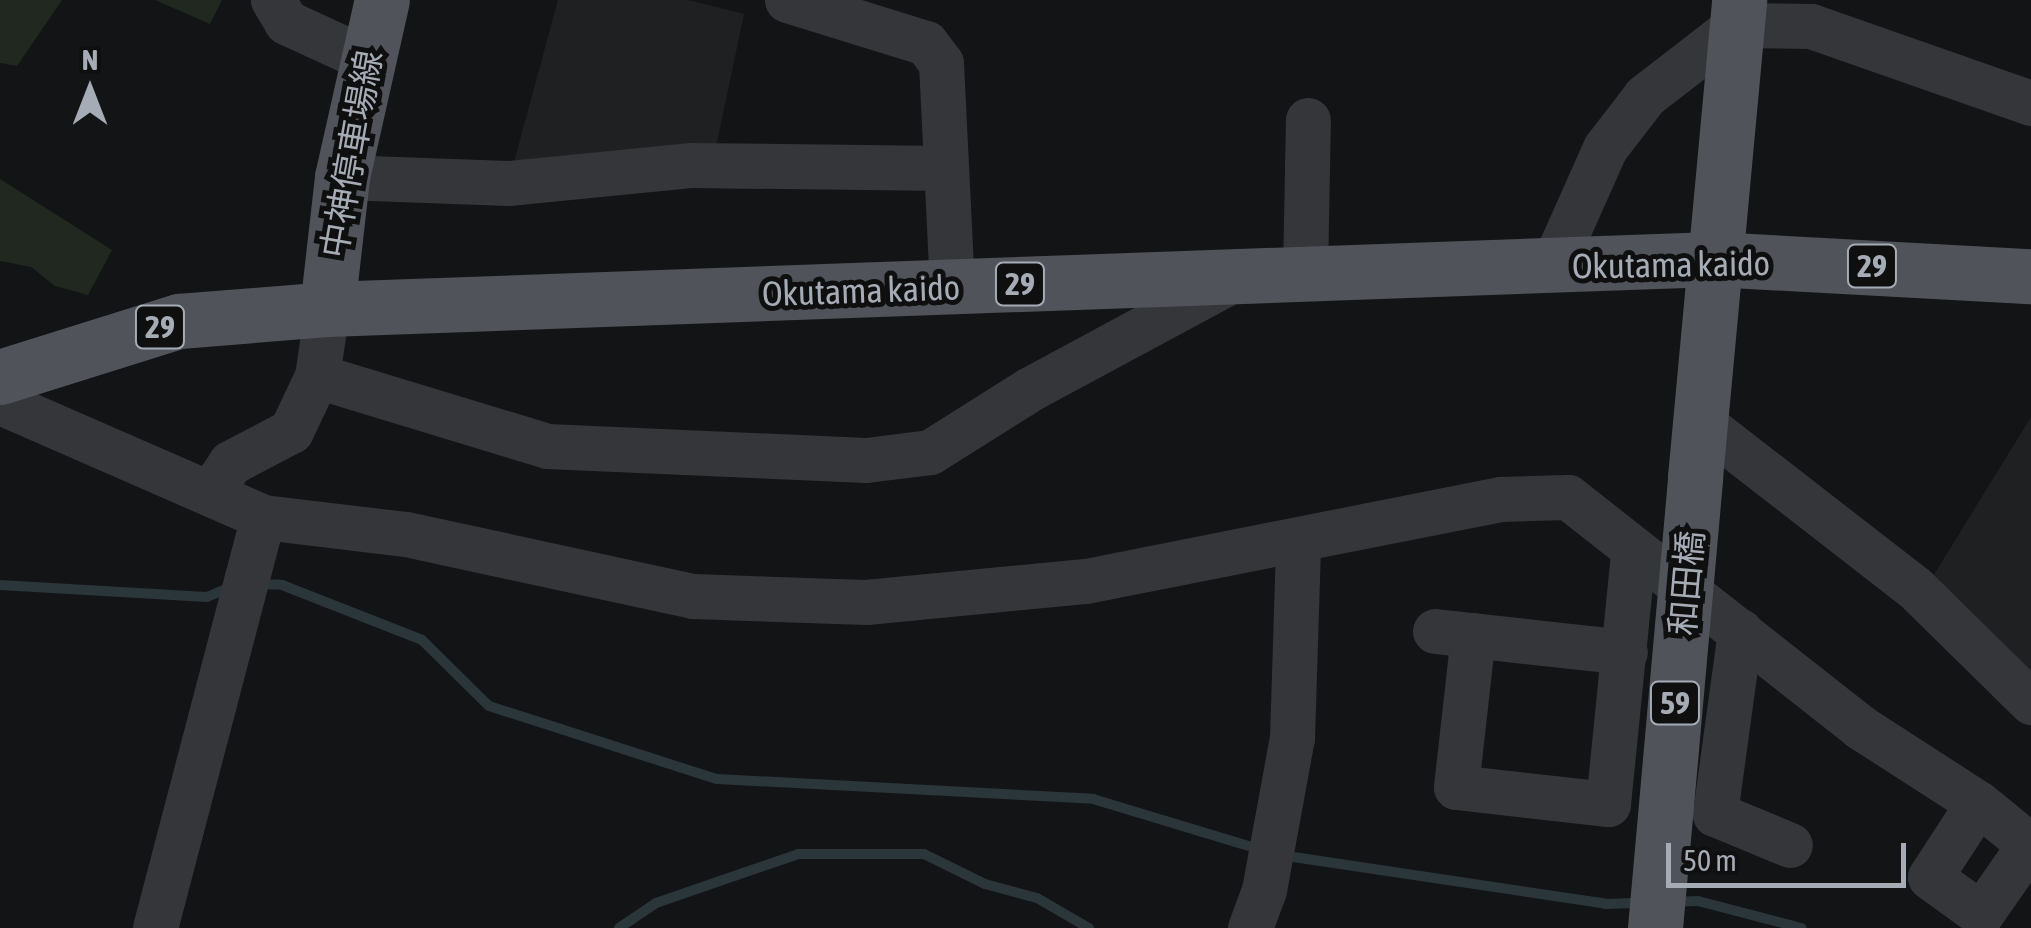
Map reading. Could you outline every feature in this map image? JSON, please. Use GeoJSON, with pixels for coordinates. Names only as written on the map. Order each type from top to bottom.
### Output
{"type":"FeatureCollection","features":[{"type":"Feature","properties":{"kind":"main road","name":"中神停車場線"},"geometry":{"type":"LineString","coordinates":[[327,309],[342,178],[382,0]]}},
{"type":"Feature","properties":{"kind":"main road","name":"59"},"geometry":{"type":"LineString","coordinates":[[1700,422],[1738,12]]}},
{"type":"Feature","properties":{"kind":"main road","name":"Okutama kaido"},"geometry":{"type":"LineString","coordinates":[[0,377],[180,321],[327,309],[1713,259],[2031,276]]}},
{"type":"Feature","properties":{"kind":"main road","name":"和田橋"},"geometry":{"type":"LineString","coordinates":[[1655,928],[1700,422]]}},
{"type":"Feature","properties":{"kind":"street"},"geometry":{"type":"LineString","coordinates":[[273,0],[286,22],[366,58]]}},
{"type":"Feature","properties":{"kind":"street"},"geometry":{"type":"LineString","coordinates":[[787,0],[926,43],[941,63],[952,287]]}},
{"type":"Feature","properties":{"kind":"street"},"geometry":{"type":"LineString","coordinates":[[1552,266],[1605,148],[1645,96],[1738,12],[1811,26],[2031,103]]}},
{"type":"Feature","properties":{"kind":"street"},"geometry":{"type":"LineString","coordinates":[[1305,274],[1308,120]]}},
{"type":"Feature","properties":{"kind":"street"},"geometry":{"type":"LineString","coordinates":[[342,178],[508,183],[692,165],[946,168]]}},
{"type":"Feature","properties":{"kind":"street"},"geometry":{"type":"LineString","coordinates":[[317,376],[547,446],[866,460],[930,452],[1030,389],[1241,275]]}},
{"type":"Feature","properties":{"kind":"street"},"geometry":{"type":"LineString","coordinates":[[212,490],[230,463],[292,430],[317,376],[327,309]]}},
{"type":"Feature","properties":{"kind":"street"},"geometry":{"type":"LineString","coordinates":[[0,402],[98,448],[212,490],[263,516],[406,534],[693,596],[866,602],[1086,581],[1501,499],[1568,497],[1633,554],[1740,631],[1860,727],[1978,802],[2030,846],[1981,914],[1930,877],[1978,802]]}},
{"type":"Feature","properties":{"kind":"street"},"geometry":{"type":"LineString","coordinates":[[1700,422],[1915,588],[2031,702]]}},
{"type":"Feature","properties":{"kind":"street"},"geometry":{"type":"LineString","coordinates":[[154,928],[263,516]]}},
{"type":"Feature","properties":{"kind":"street"},"geometry":{"type":"LineString","coordinates":[[1250,928],[1271,853],[1292,738],[1298,542]]}},
{"type":"Feature","properties":{"kind":"street"},"geometry":{"type":"LineString","coordinates":[[1625,652],[1454,633],[1456,787],[1608,804],[1625,652],[1633,554]]}},
{"type":"Feature","properties":{"kind":"street"},"geometry":{"type":"LineString","coordinates":[[1740,631],[1715,814],[1790,845]]}},
{"type":"Feature","properties":{"kind":"shaded area"},"geometry":{"type":"Polygon","coordinates":[[[0,0],[62,0],[17,66],[0,63],[0,0]]]}},
{"type":"Feature","properties":{"kind":"shaded area"},"geometry":{"type":"Polygon","coordinates":[[[155,0],[222,0],[210,24],[155,0]]]}},
{"type":"Feature","properties":{"kind":"shaded area"},"geometry":{"type":"Polygon","coordinates":[[[558,0],[688,0],[744,14],[716,147],[514,162],[558,0]]]}},
{"type":"Feature","properties":{"kind":"shaded area"},"geometry":{"type":"Polygon","coordinates":[[[0,179],[112,250],[88,295],[55,286],[31,267],[0,261],[0,179]]]}},
{"type":"Feature","properties":{"kind":"shaded area"},"geometry":{"type":"Polygon","coordinates":[[[2031,417],[2031,684],[1919,599],[2031,417]]]}},
{"type":"Feature","properties":{"kind":"waterway"},"geometry":{"type":"LineString","coordinates":[[258,584],[282,585],[422,640],[489,706],[717,779],[1093,799],[1259,849]]}},
{"type":"Feature","properties":{"kind":"waterway"},"geometry":{"type":"LineString","coordinates":[[0,585],[207,597],[231,587]]}},
{"type":"Feature","properties":{"kind":"waterway"},"geometry":{"type":"LineString","coordinates":[[619,928],[656,903],[798,854],[924,854],[985,884],[1037,898],[1089,928]]}},
{"type":"Feature","properties":{"kind":"waterway"},"geometry":{"type":"LineString","coordinates":[[1280,855],[1606,904],[1639,903]]}},
{"type":"Feature","properties":{"kind":"waterway"},"geometry":{"type":"LineString","coordinates":[[1671,902],[1698,901],[1802,928]]}}]}
